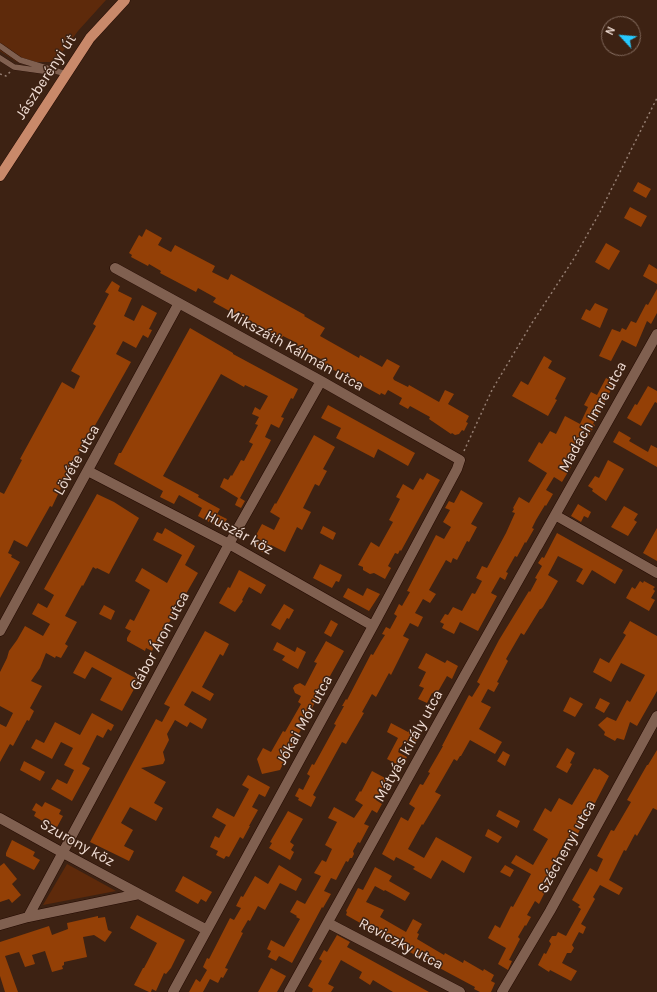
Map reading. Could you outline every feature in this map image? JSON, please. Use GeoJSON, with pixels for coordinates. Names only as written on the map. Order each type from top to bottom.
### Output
{"type":"FeatureCollection","features":[{"type":"Feature","properties":{"kind":"main road","name":"Jászberényi út"},"geometry":{"type":"LineString","coordinates":[[0,176],[90,38],[125,0]]}},
{"type":"Feature","properties":{"kind":"street","name":"Mikszáth Kálmán utca"},"geometry":{"type":"LineString","coordinates":[[116,268],[321,380],[460,460]]}},
{"type":"Feature","properties":{"kind":"street","name":"Lövéte utca"},"geometry":{"type":"LineString","coordinates":[[0,631],[179,303]]}},
{"type":"Feature","properties":{"kind":"street","name":"Madách Imre utca"},"geometry":{"type":"LineString","coordinates":[[555,515],[657,334]]}},
{"type":"Feature","properties":{"kind":"street","name":"Gábor Áron utca"},"geometry":{"type":"LineString","coordinates":[[28,916],[229,544],[321,380]]}},
{"type":"Feature","properties":{"kind":"street","name":"Jókai Mór utca"},"geometry":{"type":"LineString","coordinates":[[173,992],[373,626],[457,470],[460,460]]}},
{"type":"Feature","properties":{"kind":"street","name":"Huszár köz"},"geometry":{"type":"LineString","coordinates":[[88,471],[229,544],[373,626]]}},
{"type":"Feature","properties":{"kind":"street"},"geometry":{"type":"LineString","coordinates":[[555,515],[657,573]]}},
{"type":"Feature","properties":{"kind":"street","name":"Mátyás király utca"},"geometry":{"type":"LineString","coordinates":[[289,992],[555,515]]}},
{"type":"Feature","properties":{"kind":"street","name":"Széchenyi utca"},"geometry":{"type":"LineString","coordinates":[[502,992],[550,911],[657,716]]}},
{"type":"Feature","properties":{"kind":"street","name":"Szurony köz"},"geometry":{"type":"LineString","coordinates":[[0,818],[139,894]]}},
{"type":"Feature","properties":{"kind":"street"},"geometry":{"type":"LineString","coordinates":[[0,925],[28,916],[139,894],[207,930]]}},
{"type":"Feature","properties":{"kind":"street","name":"Reviczky utca"},"geometry":{"type":"LineString","coordinates":[[328,923],[460,992]]}},
{"type":"Feature","properties":{"kind":"lane"},"geometry":{"type":"LineString","coordinates":[[0,46],[20,60],[66,74]]}},
{"type":"Feature","properties":{"kind":"lane"},"geometry":{"type":"LineString","coordinates":[[0,58],[14,67],[66,74]]}},
{"type":"Feature","properties":{"kind":"path"},"geometry":{"type":"LineString","coordinates":[[460,460],[492,390],[532,323],[573,260],[600,212],[657,98]]}},
{"type":"Feature","properties":{"kind":"shaded area"},"geometry":{"type":"Polygon","coordinates":[[[0,0],[106,0],[78,31],[55,62],[17,62],[0,51],[0,0]]]}},
{"type":"Feature","properties":{"kind":"shaded area"},"geometry":{"type":"Polygon","coordinates":[[[67,864],[116,891],[43,905],[67,864]]]}},
{"type":"Feature","properties":{"kind":"building"},"geometry":{"type":"Polygon","coordinates":[[[638,182],[651,189],[646,198],[633,191],[638,182]]]}},
{"type":"Feature","properties":{"kind":"building"},"geometry":{"type":"Polygon","coordinates":[[[630,207],[647,216],[641,227],[624,218],[630,207]]]}},
{"type":"Feature","properties":{"kind":"building"},"geometry":{"type":"Polygon","coordinates":[[[146,229],[162,238],[158,245],[171,252],[175,245],[215,266],[212,272],[228,280],[231,274],[305,315],[304,316],[325,328],[320,336],[359,358],[360,355],[382,367],[387,359],[400,366],[393,378],[394,380],[408,387],[409,385],[439,402],[445,390],[454,394],[448,404],[469,416],[466,422],[468,423],[464,431],[462,430],[459,434],[455,435],[452,433],[451,434],[429,419],[430,417],[410,406],[408,409],[399,404],[402,398],[388,390],[385,395],[381,393],[380,395],[321,363],[323,360],[300,349],[301,348],[296,345],[297,343],[283,336],[281,339],[213,302],[216,298],[198,288],[196,292],[160,273],[161,271],[149,264],[148,266],[131,257],[132,255],[129,253],[139,235],[142,237],[146,229]]]}},
{"type":"Feature","properties":{"kind":"building"},"geometry":{"type":"Polygon","coordinates":[[[606,243],[620,251],[609,270],[595,262],[606,243]]]}},
{"type":"Feature","properties":{"kind":"building"},"geometry":{"type":"Polygon","coordinates":[[[649,264],[657,269],[657,284],[643,276],[649,264]]]}},
{"type":"Feature","properties":{"kind":"building"},"geometry":{"type":"Polygon","coordinates":[[[112,281],[120,286],[118,291],[132,298],[124,316],[134,321],[142,305],[157,313],[149,329],[152,330],[148,338],[143,335],[136,348],[123,341],[116,354],[131,362],[68,473],[52,507],[50,506],[27,547],[14,540],[8,553],[12,555],[11,557],[20,562],[0,598],[0,492],[4,494],[22,460],[20,459],[62,382],[74,389],[80,376],[71,371],[96,326],[93,324],[109,294],[105,292],[112,281]]]}},
{"type":"Feature","properties":{"kind":"building"},"geometry":{"type":"Polygon","coordinates":[[[657,289],[657,313],[651,324],[647,321],[636,347],[622,340],[611,361],[599,356],[612,329],[620,332],[622,328],[626,330],[631,321],[636,323],[646,304],[648,305],[657,289]]]}},
{"type":"Feature","properties":{"kind":"building"},"geometry":{"type":"Polygon","coordinates":[[[595,303],[608,309],[600,328],[581,319],[586,309],[590,311],[595,303]]]}},
{"type":"Feature","properties":{"kind":"building"},"geometry":{"type":"Polygon","coordinates":[[[190,328],[233,354],[298,389],[293,399],[291,398],[281,417],[284,418],[279,428],[271,424],[265,437],[271,440],[240,498],[245,501],[241,508],[235,505],[238,498],[220,487],[224,478],[228,480],[241,460],[244,461],[253,444],[249,442],[258,425],[255,424],[259,417],[252,414],[255,407],[260,410],[268,396],[245,385],[244,387],[221,374],[163,476],[199,495],[198,497],[220,509],[217,514],[227,519],[222,529],[198,516],[202,508],[179,495],[174,504],[160,497],[163,491],[114,464],[190,328]]]}},
{"type":"Feature","properties":{"kind":"building"},"geometry":{"type":"Polygon","coordinates":[[[544,356],[552,361],[548,368],[566,378],[555,399],[557,400],[548,416],[512,396],[521,381],[528,385],[544,356]]]}},
{"type":"Feature","properties":{"kind":"building"},"geometry":{"type":"Polygon","coordinates":[[[606,378],[617,384],[613,391],[611,390],[593,424],[595,425],[588,437],[582,434],[564,463],[571,467],[562,482],[554,477],[546,490],[553,494],[536,520],[532,528],[534,529],[526,543],[525,542],[517,557],[515,556],[506,572],[508,573],[505,580],[500,577],[491,593],[497,596],[478,631],[460,622],[454,634],[442,628],[444,624],[440,622],[445,614],[448,615],[453,607],[462,611],[472,593],[475,594],[482,581],[476,578],[482,566],[487,568],[506,533],[515,513],[512,512],[514,509],[513,508],[519,497],[529,503],[547,473],[528,461],[539,442],[542,444],[550,431],[556,434],[565,416],[580,424],[588,407],[584,405],[591,392],[597,395],[606,378]]]}},
{"type":"Feature","properties":{"kind":"building"},"geometry":{"type":"Polygon","coordinates":[[[648,386],[657,391],[657,403],[655,402],[641,426],[627,418],[635,404],[637,405],[648,386]]]}},
{"type":"Feature","properties":{"kind":"building"},"geometry":{"type":"Polygon","coordinates":[[[328,405],[415,453],[408,466],[378,449],[374,458],[336,438],[341,428],[321,418],[328,405]]]}},
{"type":"Feature","properties":{"kind":"building"},"geometry":{"type":"Polygon","coordinates":[[[619,431],[631,438],[629,441],[648,452],[651,445],[657,448],[657,467],[613,442],[619,431]]]}},
{"type":"Feature","properties":{"kind":"building"},"geometry":{"type":"Polygon","coordinates":[[[314,435],[335,447],[323,469],[327,471],[319,486],[315,484],[303,508],[311,512],[302,530],[297,527],[285,552],[271,545],[266,554],[253,547],[258,538],[255,537],[262,524],[274,530],[280,518],[270,512],[275,503],[276,504],[314,435]]]}},
{"type":"Feature","properties":{"kind":"building"},"geometry":{"type":"Polygon","coordinates":[[[608,460],[624,469],[606,501],[592,491],[593,489],[588,486],[595,476],[599,478],[608,460]]]}},
{"type":"Feature","properties":{"kind":"building"},"geometry":{"type":"Polygon","coordinates":[[[427,473],[440,480],[401,551],[400,550],[398,554],[395,553],[388,566],[391,568],[385,579],[374,573],[370,574],[363,570],[363,567],[358,565],[371,542],[379,547],[393,522],[389,520],[400,499],[396,497],[403,484],[413,490],[420,478],[423,480],[427,473]]]}},
{"type":"Feature","properties":{"kind":"building"},"geometry":{"type":"Polygon","coordinates":[[[461,490],[483,503],[471,524],[477,527],[469,542],[467,541],[457,560],[453,558],[451,563],[446,560],[429,590],[436,594],[430,603],[423,599],[415,613],[423,617],[418,627],[410,623],[403,636],[409,639],[391,675],[389,673],[376,697],[372,694],[362,712],[364,713],[346,744],[342,742],[313,795],[316,797],[311,807],[298,800],[299,798],[295,796],[299,788],[303,790],[310,776],[307,774],[312,764],[314,765],[336,725],[334,724],[344,706],[342,706],[346,699],[347,700],[371,654],[373,655],[385,635],[382,634],[386,627],[390,629],[397,616],[394,614],[399,604],[402,606],[410,592],[407,591],[436,535],[444,539],[451,527],[443,522],[450,510],[445,508],[449,501],[454,503],[461,490]]]}},
{"type":"Feature","properties":{"kind":"building"},"geometry":{"type":"Polygon","coordinates":[[[97,494],[114,502],[139,518],[109,574],[93,567],[83,586],[82,585],[65,616],[77,622],[65,644],[68,646],[61,658],[56,656],[55,658],[46,653],[40,668],[31,681],[42,686],[30,708],[34,711],[29,721],[27,720],[13,746],[10,744],[0,762],[0,724],[6,727],[13,713],[0,706],[0,672],[9,651],[25,626],[43,636],[50,624],[32,614],[38,603],[47,608],[54,595],[44,589],[97,494]]]}},
{"type":"Feature","properties":{"kind":"building"},"geometry":{"type":"Polygon","coordinates":[[[578,504],[591,512],[588,518],[584,516],[581,522],[571,516],[578,504]]]}},
{"type":"Feature","properties":{"kind":"building"},"geometry":{"type":"Polygon","coordinates":[[[624,506],[638,514],[634,520],[637,522],[628,536],[611,527],[624,506]]]}},
{"type":"Feature","properties":{"kind":"building"},"geometry":{"type":"Polygon","coordinates":[[[323,526],[336,533],[333,540],[320,533],[323,526]]]}},
{"type":"Feature","properties":{"kind":"building"},"geometry":{"type":"Polygon","coordinates":[[[165,528],[195,546],[185,565],[198,573],[178,606],[159,644],[156,642],[152,651],[146,648],[145,651],[127,641],[131,631],[125,628],[130,619],[134,621],[150,590],[135,581],[142,568],[167,583],[182,555],[153,540],[157,532],[162,534],[165,528]]]}},
{"type":"Feature","properties":{"kind":"building"},"geometry":{"type":"Polygon","coordinates":[[[657,528],[657,561],[643,553],[657,528]]]}},
{"type":"Feature","properties":{"kind":"building"},"geometry":{"type":"Polygon","coordinates":[[[557,533],[623,570],[615,584],[592,570],[583,585],[576,581],[583,569],[558,556],[548,575],[558,581],[524,635],[521,633],[506,659],[508,661],[497,682],[499,683],[494,692],[488,689],[481,702],[491,707],[479,729],[502,742],[495,754],[470,740],[457,761],[454,759],[435,792],[441,795],[408,849],[424,858],[436,837],[472,857],[464,873],[442,860],[431,879],[413,869],[415,867],[402,860],[396,857],[394,861],[382,854],[401,817],[408,821],[415,808],[409,804],[420,784],[423,785],[430,773],[428,772],[469,695],[472,697],[480,684],[477,682],[499,640],[537,579],[535,578],[542,566],[538,563],[542,557],[544,558],[557,533]]]}},
{"type":"Feature","properties":{"kind":"building"},"geometry":{"type":"Polygon","coordinates":[[[320,564],[342,575],[339,582],[336,581],[332,588],[313,578],[320,564]]]}},
{"type":"Feature","properties":{"kind":"building"},"geometry":{"type":"Polygon","coordinates":[[[239,570],[266,585],[261,594],[249,587],[242,600],[243,601],[235,612],[219,603],[228,587],[230,588],[239,570]]]}},
{"type":"Feature","properties":{"kind":"building"},"geometry":{"type":"Polygon","coordinates":[[[640,581],[643,583],[644,581],[655,587],[653,589],[655,591],[651,598],[655,600],[649,611],[626,598],[632,587],[635,589],[640,581]]]}},
{"type":"Feature","properties":{"kind":"building"},"geometry":{"type":"Polygon","coordinates":[[[348,588],[363,596],[367,588],[380,594],[369,611],[343,597],[348,588]]]}},
{"type":"Feature","properties":{"kind":"building"},"geometry":{"type":"Polygon","coordinates":[[[284,604],[294,610],[280,630],[271,625],[284,604]]]}},
{"type":"Feature","properties":{"kind":"building"},"geometry":{"type":"Polygon","coordinates":[[[104,605],[115,611],[111,620],[99,614],[104,605]]]}},
{"type":"Feature","properties":{"kind":"building"},"geometry":{"type":"Polygon","coordinates":[[[331,620],[338,624],[331,637],[324,633],[331,620]]]}},
{"type":"Feature","properties":{"kind":"building"},"geometry":{"type":"Polygon","coordinates":[[[630,621],[657,636],[657,691],[637,726],[630,722],[624,740],[617,738],[615,741],[604,735],[605,732],[598,725],[607,717],[616,721],[627,700],[630,702],[645,675],[621,663],[611,682],[593,672],[600,658],[609,663],[626,635],[623,633],[630,621]]]}},
{"type":"Feature","properties":{"kind":"building"},"geometry":{"type":"Polygon","coordinates":[[[205,631],[229,644],[223,656],[220,654],[202,687],[214,694],[210,701],[192,691],[184,705],[207,719],[202,729],[190,722],[187,727],[175,720],[167,734],[169,740],[163,752],[165,760],[163,764],[141,768],[166,782],[154,803],[163,808],[156,821],[130,807],[121,823],[133,830],[124,846],[134,851],[129,861],[90,842],[156,719],[162,722],[170,707],[164,704],[205,631]]]}},
{"type":"Feature","properties":{"kind":"building"},"geometry":{"type":"Polygon","coordinates":[[[326,641],[344,651],[324,685],[280,770],[262,774],[257,759],[263,748],[271,752],[283,731],[285,732],[301,704],[298,702],[301,696],[295,693],[293,688],[295,685],[300,683],[305,686],[317,663],[314,662],[326,641]]]}},
{"type":"Feature","properties":{"kind":"building"},"geometry":{"type":"Polygon","coordinates":[[[277,642],[295,652],[297,647],[306,652],[298,669],[282,660],[285,656],[273,650],[277,642]]]}},
{"type":"Feature","properties":{"kind":"building"},"geometry":{"type":"Polygon","coordinates":[[[85,651],[139,680],[122,711],[100,700],[112,678],[92,667],[85,679],[73,673],[85,651]]]}},
{"type":"Feature","properties":{"kind":"building"},"geometry":{"type":"Polygon","coordinates":[[[426,653],[445,663],[447,660],[458,666],[452,679],[447,676],[436,695],[432,693],[427,703],[418,699],[424,688],[419,686],[426,672],[418,668],[426,653]]]}},
{"type":"Feature","properties":{"kind":"building"},"geometry":{"type":"Polygon","coordinates":[[[570,697],[583,704],[575,717],[563,711],[570,697]]]}},
{"type":"Feature","properties":{"kind":"building"},"geometry":{"type":"Polygon","coordinates":[[[600,698],[610,703],[604,713],[595,708],[600,698]]]}},
{"type":"Feature","properties":{"kind":"building"},"geometry":{"type":"Polygon","coordinates":[[[92,713],[114,725],[111,731],[108,729],[103,738],[97,735],[82,764],[90,768],[72,801],[51,789],[57,779],[67,784],[74,770],[64,765],[73,748],[61,742],[52,759],[31,748],[36,739],[44,743],[55,722],[80,735],[92,713]]]}},
{"type":"Feature","properties":{"kind":"building"},"geometry":{"type":"Polygon","coordinates":[[[391,723],[408,732],[410,729],[420,734],[414,745],[405,740],[398,752],[407,757],[402,767],[387,759],[398,738],[387,732],[391,723]]]}},
{"type":"Feature","properties":{"kind":"building"},"geometry":{"type":"Polygon","coordinates":[[[567,748],[575,753],[570,763],[572,764],[567,773],[556,767],[567,748]]]}},
{"type":"Feature","properties":{"kind":"building"},"geometry":{"type":"Polygon","coordinates":[[[657,750],[657,810],[653,808],[637,836],[635,834],[626,851],[624,850],[609,880],[623,888],[619,895],[600,885],[593,897],[595,899],[581,924],[586,927],[583,934],[579,932],[572,945],[574,948],[571,953],[567,953],[562,963],[577,971],[571,981],[550,970],[549,972],[538,965],[544,953],[546,954],[551,944],[549,941],[552,936],[556,936],[558,932],[566,936],[581,909],[578,907],[580,905],[572,900],[590,868],[597,872],[603,859],[597,856],[611,830],[614,831],[631,802],[627,800],[657,750]]]}},
{"type":"Feature","properties":{"kind":"building"},"geometry":{"type":"Polygon","coordinates":[[[503,751],[510,755],[505,766],[497,761],[503,751]]]}},
{"type":"Feature","properties":{"kind":"building"},"geometry":{"type":"Polygon","coordinates":[[[24,761],[45,772],[40,781],[20,770],[24,761]]]}},
{"type":"Feature","properties":{"kind":"building"},"geometry":{"type":"Polygon","coordinates":[[[594,768],[599,769],[609,776],[572,844],[566,840],[548,873],[553,876],[539,904],[535,901],[527,915],[531,917],[518,937],[520,939],[509,960],[512,961],[508,970],[498,964],[506,948],[488,938],[495,925],[500,928],[511,906],[513,907],[531,874],[511,863],[516,855],[533,865],[548,839],[533,830],[545,808],[551,812],[559,798],[572,805],[594,768]]]}},
{"type":"Feature","properties":{"kind":"building"},"geometry":{"type":"Polygon","coordinates":[[[372,771],[387,779],[376,800],[382,804],[377,813],[372,810],[364,824],[369,826],[360,843],[358,842],[353,851],[354,854],[352,858],[350,858],[348,862],[346,861],[336,880],[331,878],[324,891],[331,894],[323,908],[322,907],[292,963],[279,956],[276,961],[268,957],[271,951],[267,949],[271,940],[284,947],[300,919],[290,912],[297,900],[305,904],[321,876],[314,873],[322,860],[326,862],[332,849],[325,845],[337,822],[328,818],[334,807],[354,818],[363,805],[355,800],[372,771]]]}},
{"type":"Feature","properties":{"kind":"building"},"geometry":{"type":"Polygon","coordinates":[[[248,775],[270,787],[265,797],[259,794],[252,807],[258,810],[243,839],[240,837],[229,857],[226,856],[224,859],[216,855],[218,851],[210,847],[215,836],[219,838],[226,825],[212,817],[217,808],[234,817],[249,789],[242,785],[248,775]]]}},
{"type":"Feature","properties":{"kind":"building"},"geometry":{"type":"Polygon","coordinates":[[[45,802],[61,810],[59,814],[63,816],[56,829],[34,816],[36,812],[32,810],[36,803],[42,807],[45,802]]]}},
{"type":"Feature","properties":{"kind":"building"},"geometry":{"type":"Polygon","coordinates":[[[499,810],[520,821],[517,828],[496,816],[499,810]]]}},
{"type":"Feature","properties":{"kind":"building"},"geometry":{"type":"Polygon","coordinates":[[[288,811],[303,819],[290,842],[294,845],[291,850],[294,852],[290,860],[269,848],[272,843],[270,842],[288,811]]]}},
{"type":"Feature","properties":{"kind":"building"},"geometry":{"type":"Polygon","coordinates":[[[488,829],[502,837],[498,843],[485,836],[488,829]]]}},
{"type":"Feature","properties":{"kind":"building"},"geometry":{"type":"Polygon","coordinates":[[[12,840],[35,852],[33,856],[40,860],[34,870],[6,856],[12,840]]]}},
{"type":"Feature","properties":{"kind":"building"},"geometry":{"type":"Polygon","coordinates":[[[4,863],[17,879],[12,884],[21,895],[12,903],[9,899],[0,902],[0,866],[4,863]]]}},
{"type":"Feature","properties":{"kind":"building"},"geometry":{"type":"Polygon","coordinates":[[[279,865],[302,879],[296,891],[280,883],[265,910],[258,906],[250,921],[248,920],[225,968],[228,969],[223,978],[221,977],[218,983],[210,979],[203,992],[189,992],[196,979],[200,982],[207,970],[203,967],[207,958],[209,959],[230,918],[234,920],[241,908],[236,906],[255,876],[268,884],[279,865]]]}},
{"type":"Feature","properties":{"kind":"building"},"geometry":{"type":"Polygon","coordinates":[[[505,865],[514,870],[510,877],[500,872],[505,865]]]}},
{"type":"Feature","properties":{"kind":"building"},"geometry":{"type":"Polygon","coordinates":[[[375,867],[392,876],[389,881],[410,893],[405,901],[375,886],[366,902],[384,910],[380,917],[406,932],[413,919],[422,924],[417,933],[419,934],[417,939],[444,955],[445,953],[463,963],[464,960],[483,971],[484,969],[494,975],[491,981],[495,983],[491,992],[480,992],[474,989],[475,987],[361,926],[362,924],[346,915],[346,911],[358,888],[363,890],[375,867]]]}},
{"type":"Feature","properties":{"kind":"building"},"geometry":{"type":"Polygon","coordinates":[[[183,876],[212,892],[206,902],[201,899],[198,904],[175,891],[183,876]]]}},
{"type":"Feature","properties":{"kind":"building"},"geometry":{"type":"Polygon","coordinates":[[[137,915],[185,940],[171,968],[166,974],[164,973],[156,991],[152,989],[151,992],[149,992],[134,985],[157,943],[130,928],[137,915]]]}},
{"type":"Feature","properties":{"kind":"building"},"geometry":{"type":"Polygon","coordinates":[[[98,916],[98,918],[105,917],[108,930],[112,932],[105,942],[94,935],[83,937],[87,957],[64,962],[64,965],[62,966],[63,969],[52,972],[45,951],[32,955],[35,964],[25,967],[19,952],[5,956],[18,992],[5,992],[0,976],[0,942],[49,926],[52,935],[68,929],[67,923],[98,916]]]}},
{"type":"Feature","properties":{"kind":"building"},"geometry":{"type":"Polygon","coordinates":[[[337,935],[350,942],[347,947],[429,992],[393,992],[373,980],[370,985],[359,978],[362,972],[341,960],[328,984],[334,987],[331,992],[312,992],[313,989],[308,986],[322,961],[319,959],[324,950],[327,952],[337,935]]]}},
{"type":"Feature","properties":{"kind":"building"},"geometry":{"type":"Polygon","coordinates":[[[271,968],[286,976],[277,992],[258,992],[271,968]]]}}]}
